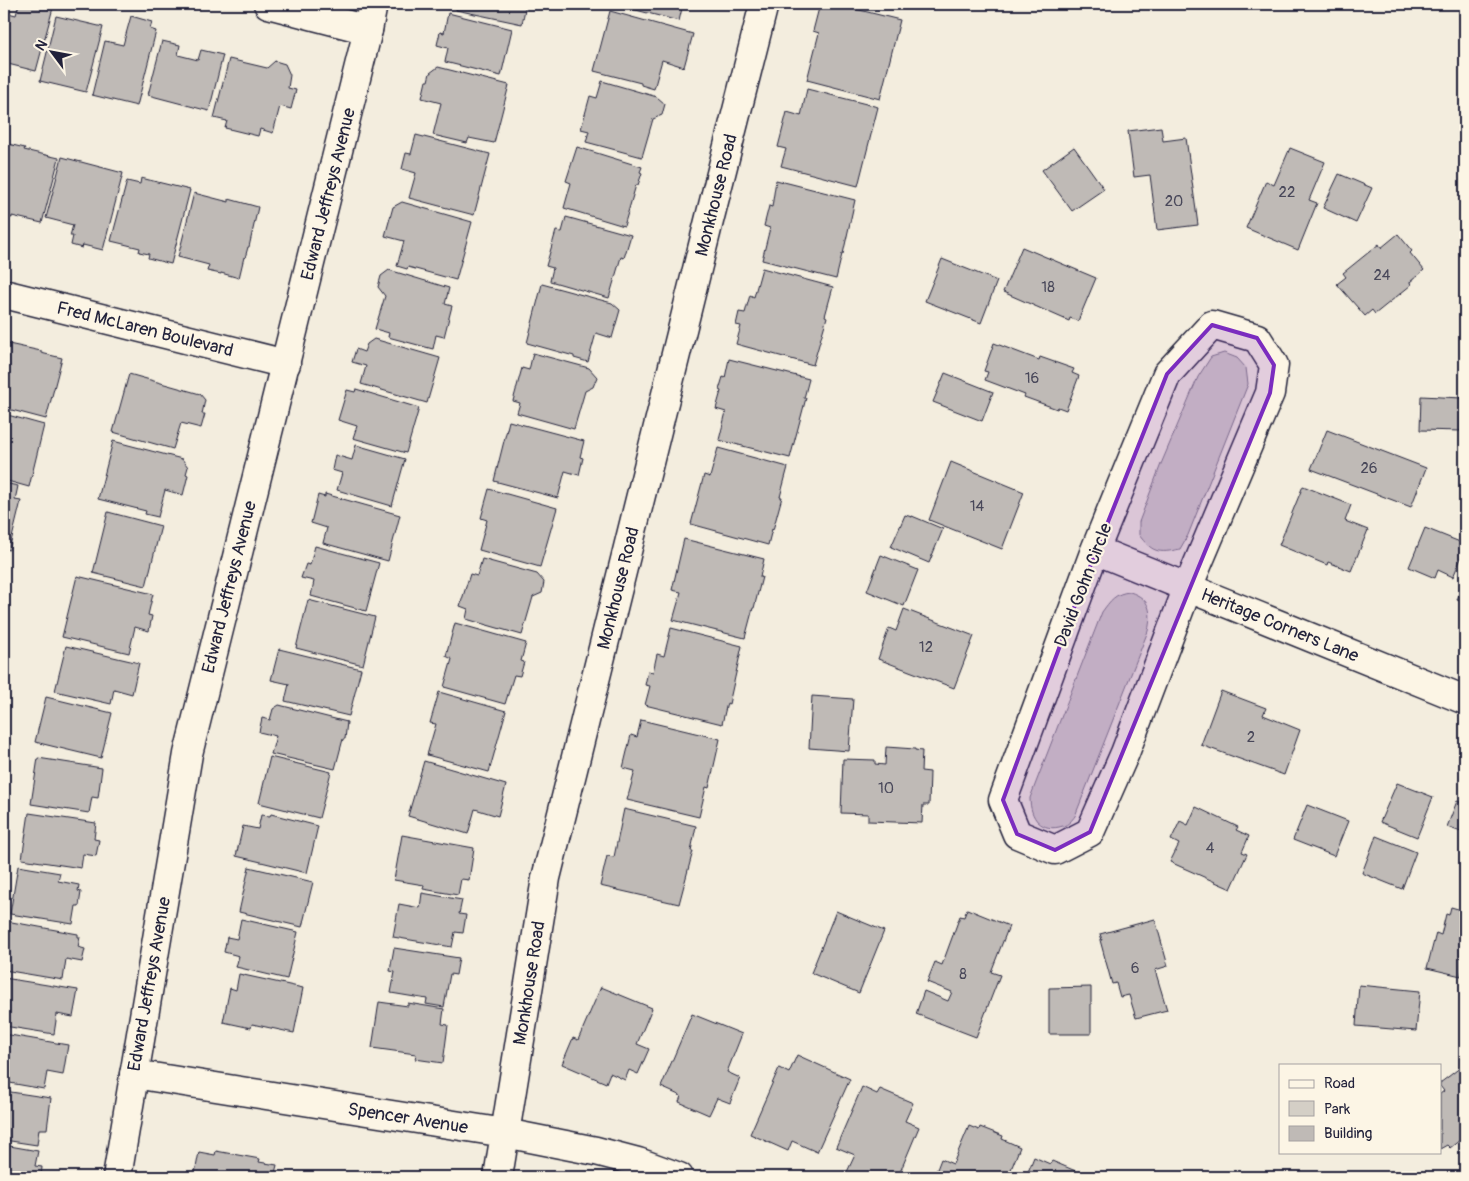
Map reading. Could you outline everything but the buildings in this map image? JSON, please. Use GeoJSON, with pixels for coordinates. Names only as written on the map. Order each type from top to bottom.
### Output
{"type":"FeatureCollection","features":[{"type":"Feature","properties":{"kind":"street"},"geometry":{"type":"LineString","coordinates":[[268,4],[370,17]]}},
{"type":"Feature","properties":{"kind":"street","name":"Monkhouse Road"},"geometry":{"type":"LineString","coordinates":[[498,1177],[546,878],[764,4]]}},
{"type":"Feature","properties":{"kind":"street","name":"Edward Jeffreys Avenue"},"geometry":{"type":"LineString","coordinates":[[117,1177],[188,754],[286,364],[370,17]]}},
{"type":"Feature","properties":{"kind":"street","name":"Fred McLaren Boulevard"},"geometry":{"type":"LineString","coordinates":[[4,294],[286,364]]}},
{"type":"Feature","properties":{"kind":"street","name":"David Gohn Circle"},"geometry":{"type":"LineString","coordinates":[[1212,325],[1257,338],[1274,365],[1270,393],[1188,587],[1125,753],[1090,832],[1055,850],[1017,834],[1003,800],[1096,550],[1167,374],[1212,325]]}},
{"type":"Feature","properties":{"kind":"street","name":"Heritage Corners Lane"},"geometry":{"type":"LineString","coordinates":[[1096,550],[1465,700]]}},
{"type":"Feature","properties":{"kind":"street","name":"Spencer Avenue"},"geometry":{"type":"LineString","coordinates":[[134,1074],[505,1133],[596,1151],[638,1162],[679,1177]]}},
{"type":"Feature","properties":{"kind":"highlighted area"},"geometry":{"type":"Polygon","coordinates":[[[1212,325],[1257,338],[1274,365],[1270,393],[1090,832],[1055,850],[1017,834],[1003,800],[1078,597],[1167,374],[1212,325]]]}},
{"type":"Feature","properties":{"kind":"green space"},"geometry":{"type":"Polygon","coordinates":[[[1224,353],[1237,358],[1246,368],[1248,384],[1188,535],[1180,549],[1156,550],[1148,545],[1139,535],[1139,522],[1198,377],[1211,357],[1224,353]]]}},
{"type":"Feature","properties":{"kind":"green space"},"geometry":{"type":"Polygon","coordinates":[[[1130,592],[1146,602],[1150,612],[1148,631],[1075,816],[1063,826],[1055,828],[1043,825],[1038,822],[1032,812],[1030,798],[1102,612],[1110,601],[1117,596],[1130,592]]]}}]}
